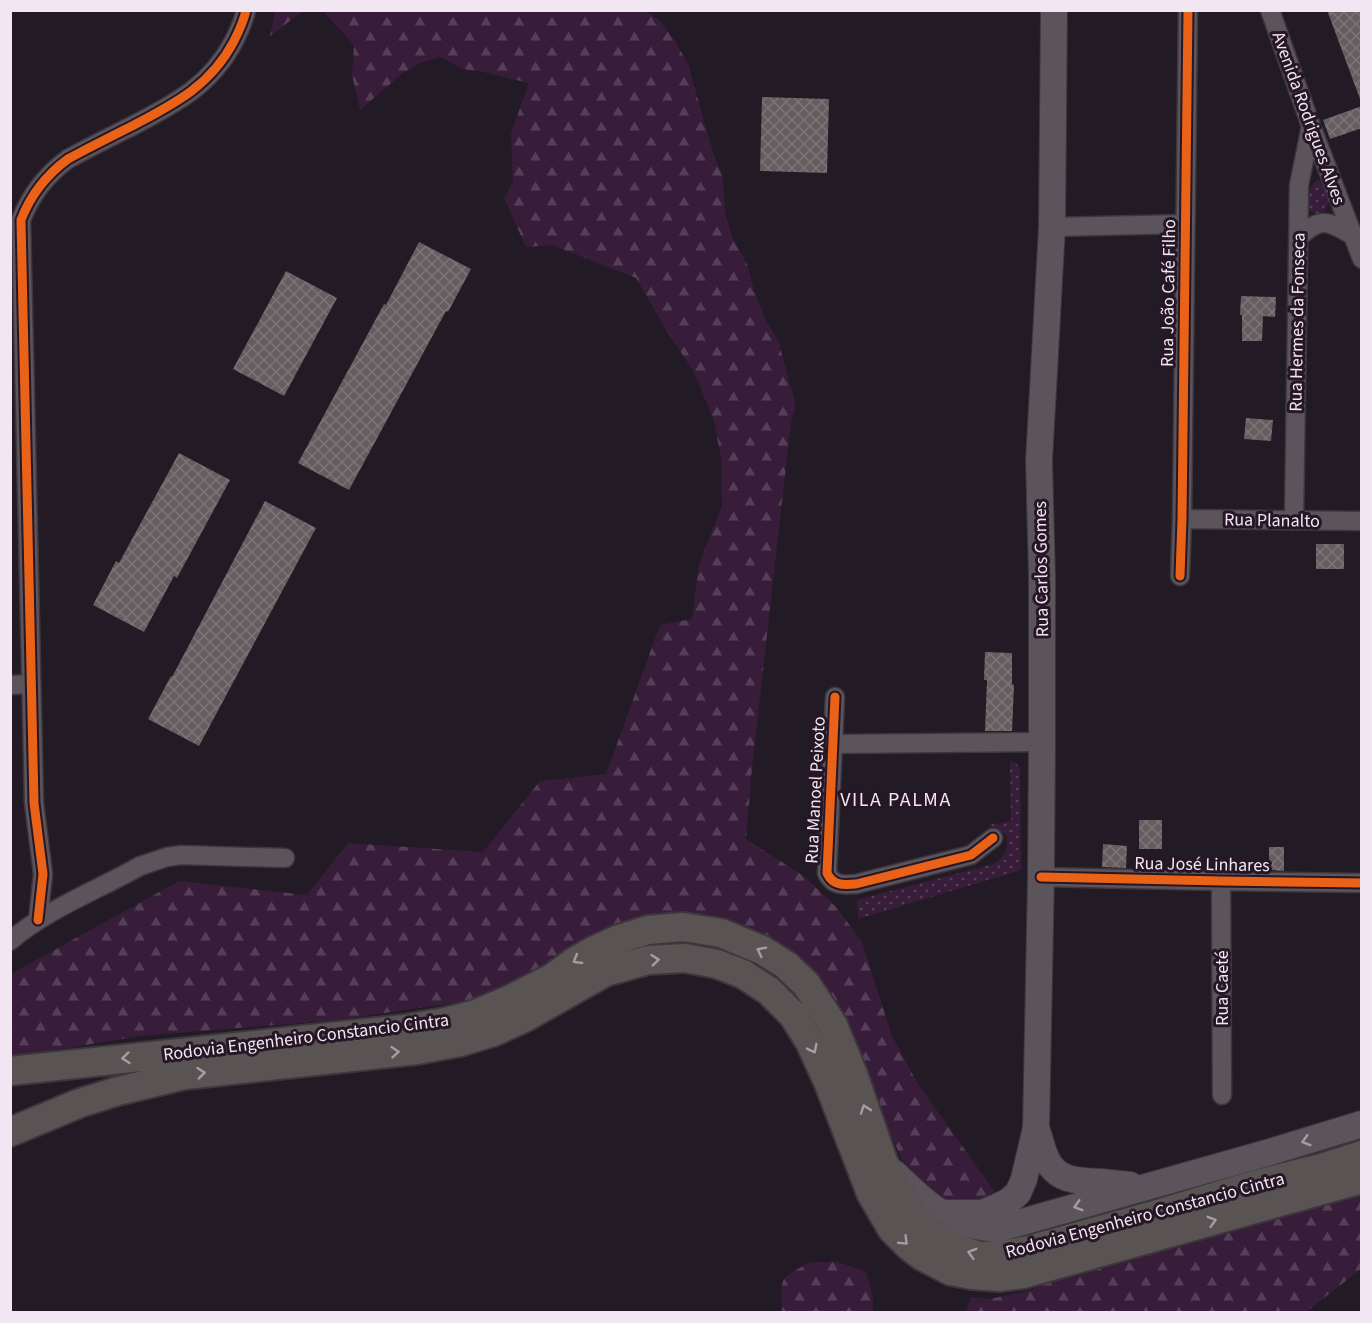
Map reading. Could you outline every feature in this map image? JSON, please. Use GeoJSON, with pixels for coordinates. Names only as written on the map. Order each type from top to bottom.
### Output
{"type":"FeatureCollection","features":[{"type":"Feature","properties":{"kind":"main road","name":"Rua Carlos Gomes"},"geometry":{"type":"LineString","coordinates":[[1036,1128],[1042,742],[1040,461],[1052,227],[1054,10]]}},
{"type":"Feature","properties":{"kind":"main road","name":"Rodovia Engenheiro Constancio Cintra"},"geometry":{"type":"LineString","coordinates":[[10,1071],[404,1029],[445,1022],[477,1014],[509,1000],[552,978],[573,962],[619,939],[648,930],[683,927],[721,933],[762,950],[786,965],[806,984],[833,1025],[853,1074],[884,1164],[913,1215],[929,1231],[956,1248],[979,1256],[1029,1250],[1362,1155]]}},
{"type":"Feature","properties":{"kind":"main road","name":"Rodovia Engenheiro Constancio Cintra"},"geometry":{"type":"LineString","coordinates":[[10,1132],[80,1103],[118,1091],[185,1075],[417,1050],[460,1042],[493,1032],[524,1018],[605,972],[648,960],[686,957],[717,964],[743,974],[769,991],[793,1015],[810,1042],[829,1084],[871,1193],[892,1229],[922,1256],[951,1271],[999,1277],[1023,1274],[1362,1179]]}},
{"type":"Feature","properties":{"kind":"main road"},"geometry":{"type":"LineString","coordinates":[[884,1164],[923,1200],[941,1213],[958,1222],[997,1229],[1362,1124]]}},
{"type":"Feature","properties":{"kind":"main road"},"geometry":{"type":"LineString","coordinates":[[1036,1128],[1047,1161],[1062,1177],[1076,1182],[1103,1182],[1144,1187]]}},
{"type":"Feature","properties":{"kind":"main road"},"geometry":{"type":"LineString","coordinates":[[941,1213],[982,1213],[997,1208],[1018,1193],[1024,1179],[1036,1128]]}},
{"type":"Feature","properties":{"kind":"street"},"geometry":{"type":"LineString","coordinates":[[38,920],[43,874],[34,803],[21,220],[39,186],[62,163],[171,106],[199,86],[217,67],[231,46],[239,32],[246,10]]}},
{"type":"Feature","properties":{"kind":"street","name":"Rua João Café Filho"},"geometry":{"type":"LineString","coordinates":[[1180,576],[1188,10]]}},
{"type":"Feature","properties":{"kind":"street","name":"Avenida Rodrigues Alves"},"geometry":{"type":"LineString","coordinates":[[1270,10],[1362,259]]}},
{"type":"Feature","properties":{"kind":"street","name":"Rua Hermes da Fonseca"},"geometry":{"type":"LineString","coordinates":[[1294,520],[1299,184],[1311,126]]}},
{"type":"Feature","properties":{"kind":"street"},"geometry":{"type":"LineString","coordinates":[[1298,238],[1310,227],[1321,223],[1335,225],[1352,235]]}},
{"type":"Feature","properties":{"kind":"street"},"geometry":{"type":"LineString","coordinates":[[1052,227],[1185,224]]}},
{"type":"Feature","properties":{"kind":"street","name":"Rua Planalto"},"geometry":{"type":"LineString","coordinates":[[1182,519],[1362,521]]}},
{"type":"Feature","properties":{"kind":"street"},"geometry":{"type":"LineString","coordinates":[[1326,520],[1362,532]]}},
{"type":"Feature","properties":{"kind":"street"},"geometry":{"type":"LineString","coordinates":[[10,685],[31,684]]}},
{"type":"Feature","properties":{"kind":"street","name":"Rua Manoel Peixoto"},"geometry":{"type":"LineString","coordinates":[[835,697],[827,873],[834,883],[856,884],[971,855],[993,838]]}},
{"type":"Feature","properties":{"kind":"street"},"geometry":{"type":"LineString","coordinates":[[834,744],[1042,742]]}},
{"type":"Feature","properties":{"kind":"street"},"geometry":{"type":"LineString","coordinates":[[10,941],[26,927],[62,905],[140,866],[167,857],[181,855],[285,858]]}},
{"type":"Feature","properties":{"kind":"street","name":"Rua José Linhares"},"geometry":{"type":"LineString","coordinates":[[1041,877],[1362,883]]}},
{"type":"Feature","properties":{"kind":"street","name":"Rua Caeté"},"geometry":{"type":"LineString","coordinates":[[1221,881],[1222,1095]]}},
{"type":"Feature","properties":{"kind":"green space"},"geometry":{"type":"Polygon","coordinates":[[[276,10],[303,11],[270,36],[276,10]]]}},
{"type":"Feature","properties":{"kind":"green space"},"geometry":{"type":"Polygon","coordinates":[[[644,10],[658,19],[674,39],[688,64],[712,149],[723,178],[725,213],[733,239],[747,264],[765,319],[779,343],[795,403],[752,768],[746,839],[805,877],[837,908],[862,942],[892,1036],[918,1084],[995,1192],[984,1201],[951,1205],[921,1191],[905,1166],[823,985],[712,921],[659,914],[622,925],[517,985],[474,1000],[337,1020],[141,1036],[11,1057],[11,974],[179,881],[307,895],[348,843],[483,852],[540,781],[606,774],[660,625],[692,619],[699,564],[722,506],[721,457],[713,418],[694,372],[636,278],[552,245],[526,247],[504,198],[513,182],[511,133],[529,83],[463,69],[440,57],[420,63],[403,73],[360,110],[352,75],[354,45],[323,11],[644,10]]]}},
{"type":"Feature","properties":{"kind":"green space"},"geometry":{"type":"Polygon","coordinates":[[[1318,179],[1330,194],[1328,205],[1322,214],[1311,212],[1304,203],[1310,188],[1318,179]]]}},
{"type":"Feature","properties":{"kind":"green space"},"geometry":{"type":"Polygon","coordinates":[[[1010,762],[1016,763],[1020,770],[1021,870],[858,919],[857,900],[993,864],[1001,858],[1007,846],[1007,836],[988,825],[1011,821],[1010,762]]]}},
{"type":"Feature","properties":{"kind":"green space"},"geometry":{"type":"Polygon","coordinates":[[[1361,1156],[1361,1269],[1306,1312],[966,1312],[971,1297],[990,1299],[1028,1291],[1078,1267],[1361,1156]]]}},
{"type":"Feature","properties":{"kind":"green space"},"geometry":{"type":"Polygon","coordinates":[[[810,1262],[838,1262],[866,1272],[873,1298],[873,1312],[782,1312],[781,1292],[784,1280],[792,1272],[810,1262]]]}},
{"type":"Feature","properties":{"kind":"building"},"geometry":{"type":"Polygon","coordinates":[[[1327,10],[1362,10],[1362,98],[1360,99],[1327,10]]]}},
{"type":"Feature","properties":{"kind":"building"},"geometry":{"type":"Polygon","coordinates":[[[762,97],[829,99],[827,173],[760,171],[762,97]]]}},
{"type":"Feature","properties":{"kind":"building"},"geometry":{"type":"Polygon","coordinates":[[[1362,106],[1362,128],[1330,139],[1323,120],[1362,106]]]}},
{"type":"Feature","properties":{"kind":"building"},"geometry":{"type":"Polygon","coordinates":[[[419,242],[471,269],[349,490],[298,463],[419,242]]]}},
{"type":"Feature","properties":{"kind":"building"},"geometry":{"type":"Polygon","coordinates":[[[286,271],[337,298],[284,396],[233,369],[286,271]]]}},
{"type":"Feature","properties":{"kind":"building"},"geometry":{"type":"Polygon","coordinates":[[[1241,296],[1276,297],[1275,317],[1263,316],[1262,341],[1242,341],[1241,296]]]}},
{"type":"Feature","properties":{"kind":"building"},"geometry":{"type":"Polygon","coordinates":[[[1246,418],[1273,420],[1271,441],[1244,439],[1246,418]]]}},
{"type":"Feature","properties":{"kind":"building"},"geometry":{"type":"Polygon","coordinates":[[[179,453],[230,480],[177,578],[174,576],[144,632],[93,605],[116,561],[119,563],[179,453]]]}},
{"type":"Feature","properties":{"kind":"building"},"geometry":{"type":"Polygon","coordinates":[[[265,501],[316,528],[199,746],[148,719],[265,501]]]}},
{"type":"Feature","properties":{"kind":"building"},"geometry":{"type":"Polygon","coordinates":[[[1316,544],[1344,544],[1344,569],[1316,569],[1316,544]]]}},
{"type":"Feature","properties":{"kind":"building"},"geometry":{"type":"Polygon","coordinates":[[[985,652],[1012,653],[1012,684],[1014,685],[1012,731],[985,731],[987,680],[984,680],[985,652]]]}},
{"type":"Feature","properties":{"kind":"building"},"geometry":{"type":"Polygon","coordinates":[[[1139,820],[1162,820],[1162,849],[1139,849],[1139,820]]]}},
{"type":"Feature","properties":{"kind":"building"},"geometry":{"type":"Polygon","coordinates":[[[1103,844],[1127,846],[1126,868],[1102,867],[1103,844]]]}},
{"type":"Feature","properties":{"kind":"building"},"geometry":{"type":"Polygon","coordinates":[[[1269,847],[1284,847],[1284,871],[1269,870],[1269,847]]]}},
{"type":"Feature","properties":{"kind":"cycle path"},"geometry":{"type":"LineString","coordinates":[[38,920],[43,874],[34,803],[21,220],[40,186],[68,159],[164,109],[191,91],[215,70],[234,41],[246,10]]}},
{"type":"Feature","properties":{"kind":"cycle path"},"geometry":{"type":"LineString","coordinates":[[1180,576],[1188,10]]}},
{"type":"Feature","properties":{"kind":"cycle path"},"geometry":{"type":"LineString","coordinates":[[835,697],[827,873],[832,880],[843,884],[856,884],[971,855],[993,838]]}},
{"type":"Feature","properties":{"kind":"cycle path"},"geometry":{"type":"LineString","coordinates":[[1041,877],[1362,883]]}},
{"type":"Feature","properties":{"kind":"district","name":"VILA PALMA"},"geometry":{"type":"Point","coordinates":[896,799]}}]}
